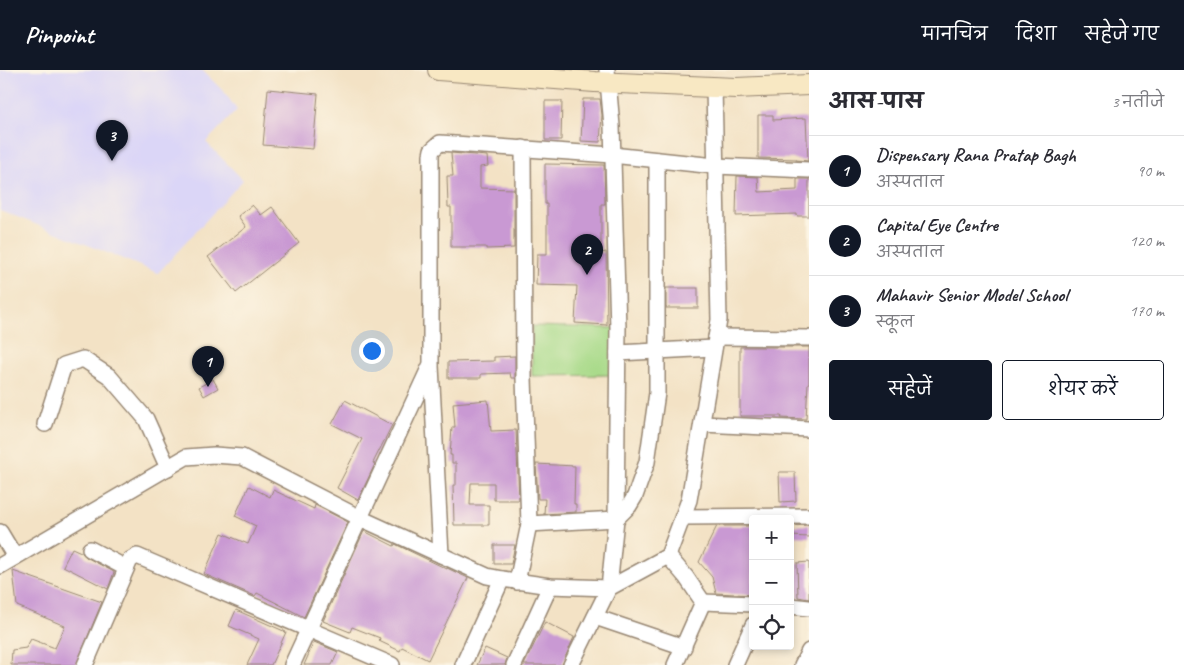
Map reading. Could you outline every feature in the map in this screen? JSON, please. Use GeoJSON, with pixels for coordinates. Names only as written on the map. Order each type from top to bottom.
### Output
{"type":"FeatureCollection","features":[{"type":"Feature","properties":{"kind":"main road"},"geometry":{"type":"LineString","coordinates":[[438,70],[608,76],[736,88],[809,85]]}},
{"type":"Feature","properties":{"kind":"street"},"geometry":{"type":"LineString","coordinates":[[571,665],[608,588],[616,519],[618,353],[608,76]]}},
{"type":"Feature","properties":{"kind":"street"},"geometry":{"type":"LineString","coordinates":[[0,566],[186,458],[214,455],[242,458],[360,518],[487,576],[502,580],[550,586],[608,588],[668,556],[689,500],[719,320],[714,87]]}},
{"type":"Feature","properties":{"kind":"street"},"geometry":{"type":"LineString","coordinates":[[441,554],[431,364],[432,150],[440,143],[612,155],[715,166],[809,170]]}},
{"type":"Feature","properties":{"kind":"street"},"geometry":{"type":"LineString","coordinates":[[517,582],[529,524],[524,378],[523,148]]}},
{"type":"Feature","properties":{"kind":"street"},"geometry":{"type":"LineString","coordinates":[[529,524],[616,519],[629,506],[635,496],[647,462],[657,393],[657,160]]}},
{"type":"Feature","properties":{"kind":"street"},"geometry":{"type":"LineString","coordinates":[[618,353],[657,351],[715,343],[809,338]]}},
{"type":"Feature","properties":{"kind":"street"},"geometry":{"type":"LineString","coordinates":[[45,424],[64,365],[83,359],[110,376],[146,419],[168,468]]}},
{"type":"Feature","properties":{"kind":"street"},"geometry":{"type":"LineString","coordinates":[[292,665],[431,364]]}},
{"type":"Feature","properties":{"kind":"street"},"geometry":{"type":"LineString","coordinates":[[702,424],[809,429]]}},
{"type":"Feature","properties":{"kind":"street"},"geometry":{"type":"LineString","coordinates":[[683,517],[809,516]]}},
{"type":"Feature","properties":{"kind":"street"},"geometry":{"type":"LineString","coordinates":[[0,532],[15,557]]}},
{"type":"Feature","properties":{"kind":"street"},"geometry":{"type":"LineString","coordinates":[[90,549],[126,568]]}},
{"type":"Feature","properties":{"kind":"street"},"geometry":{"type":"LineString","coordinates":[[88,664],[126,568],[130,560],[137,556],[392,665]]}},
{"type":"Feature","properties":{"kind":"street"},"geometry":{"type":"LineString","coordinates":[[668,556],[686,577],[703,602]]}},
{"type":"Feature","properties":{"kind":"street"},"geometry":{"type":"LineString","coordinates":[[463,665],[502,580]]}},
{"type":"Feature","properties":{"kind":"street"},"geometry":{"type":"LineString","coordinates":[[514,665],[550,586]]}},
{"type":"Feature","properties":{"kind":"street"},"geometry":{"type":"LineString","coordinates":[[703,602],[749,604]]}},
{"type":"Feature","properties":{"kind":"street"},"geometry":{"type":"LineString","coordinates":[[676,665],[703,602]]}},
{"type":"Feature","properties":{"kind":"street"},"geometry":{"type":"LineString","coordinates":[[794,606],[809,608]]}},
{"type":"Feature","properties":{"kind":"street"},"geometry":{"type":"LineString","coordinates":[[594,617],[684,647]]}},
{"type":"Feature","properties":{"kind":"street"},"geometry":{"type":"LineString","coordinates":[[735,665],[749,634]]}},
{"type":"Feature","properties":{"kind":"street"},"geometry":{"type":"LineString","coordinates":[[802,665],[809,651]]}},
{"type":"Feature","properties":{"kind":"shaded area"},"geometry":{"type":"Polygon","coordinates":[[[0,70],[202,70],[225,93],[237,110],[206,142],[243,180],[158,273],[0,210],[0,70]]]}},
{"type":"Feature","properties":{"kind":"green space"},"geometry":{"type":"Polygon","coordinates":[[[532,326],[618,328],[619,375],[532,376],[532,326]]]}},
{"type":"Feature","properties":{"kind":"building"},"geometry":{"type":"Polygon","coordinates":[[[268,89],[318,94],[313,149],[263,145],[268,89]]]}},
{"type":"Feature","properties":{"kind":"building"},"geometry":{"type":"Polygon","coordinates":[[[583,99],[600,99],[602,115],[600,142],[581,141],[583,99]]]}},
{"type":"Feature","properties":{"kind":"building"},"geometry":{"type":"Polygon","coordinates":[[[545,101],[562,101],[561,140],[545,140],[545,101]]]}},
{"type":"Feature","properties":{"kind":"building"},"geometry":{"type":"Polygon","coordinates":[[[758,115],[773,115],[773,120],[806,118],[808,161],[758,158],[758,115]]]}},
{"type":"Feature","properties":{"kind":"building"},"geometry":{"type":"Polygon","coordinates":[[[451,153],[487,156],[488,166],[480,167],[480,188],[514,189],[514,248],[451,247],[451,207],[448,207],[447,176],[453,176],[451,153]]]}},
{"type":"Feature","properties":{"kind":"building"},"geometry":{"type":"Polygon","coordinates":[[[545,164],[604,165],[605,204],[601,204],[601,253],[606,252],[607,325],[575,323],[577,286],[536,285],[537,254],[547,254],[545,164]]]}},
{"type":"Feature","properties":{"kind":"building"},"geometry":{"type":"Polygon","coordinates":[[[737,176],[758,177],[759,192],[797,190],[797,179],[809,179],[809,216],[797,216],[797,214],[736,216],[737,176]]]}},
{"type":"Feature","properties":{"kind":"building"},"geometry":{"type":"Polygon","coordinates":[[[252,205],[261,215],[272,207],[299,243],[236,293],[208,257],[246,227],[238,216],[252,205]]]}},
{"type":"Feature","properties":{"kind":"building"},"geometry":{"type":"Polygon","coordinates":[[[666,288],[698,288],[698,308],[666,308],[666,288]]]}},
{"type":"Feature","properties":{"kind":"building"},"geometry":{"type":"Polygon","coordinates":[[[740,347],[809,347],[806,419],[781,418],[782,416],[740,416],[740,347]]]}},
{"type":"Feature","properties":{"kind":"building"},"geometry":{"type":"Polygon","coordinates":[[[515,356],[515,378],[511,378],[510,373],[481,374],[481,378],[448,378],[448,362],[494,361],[494,357],[515,356]]]}},
{"type":"Feature","properties":{"kind":"building"},"geometry":{"type":"Polygon","coordinates":[[[213,379],[218,388],[204,396],[199,387],[213,379]]]}},
{"type":"Feature","properties":{"kind":"building"},"geometry":{"type":"Polygon","coordinates":[[[345,400],[392,425],[373,463],[375,464],[358,500],[337,488],[362,439],[332,424],[345,400]]]}},
{"type":"Feature","properties":{"kind":"building"},"geometry":{"type":"Polygon","coordinates":[[[488,400],[491,431],[516,430],[519,500],[494,500],[494,483],[471,483],[470,505],[489,505],[489,525],[454,525],[453,485],[456,485],[456,463],[452,463],[452,455],[450,455],[452,427],[455,427],[453,403],[488,400]]]}},
{"type":"Feature","properties":{"kind":"building"},"geometry":{"type":"Polygon","coordinates":[[[536,464],[575,466],[574,504],[576,504],[576,512],[544,514],[545,499],[538,499],[536,464]]]}},
{"type":"Feature","properties":{"kind":"building"},"geometry":{"type":"Polygon","coordinates":[[[779,472],[795,472],[796,501],[780,502],[779,472]]]}},
{"type":"Feature","properties":{"kind":"building"},"geometry":{"type":"Polygon","coordinates":[[[249,486],[270,497],[273,490],[314,509],[315,505],[348,522],[304,617],[257,593],[255,596],[204,574],[222,533],[248,544],[256,526],[235,516],[249,486]]]}},
{"type":"Feature","properties":{"kind":"building"},"geometry":{"type":"Polygon","coordinates":[[[809,525],[809,537],[794,536],[794,526],[809,525]]]}},
{"type":"Feature","properties":{"kind":"building"},"geometry":{"type":"Polygon","coordinates":[[[717,526],[749,526],[749,595],[716,593],[712,577],[699,562],[717,526]]]}},
{"type":"Feature","properties":{"kind":"building"},"geometry":{"type":"Polygon","coordinates":[[[364,531],[468,578],[428,660],[402,647],[400,651],[379,641],[380,638],[352,627],[350,632],[323,621],[364,531]]]}},
{"type":"Feature","properties":{"kind":"building"},"geometry":{"type":"Polygon","coordinates":[[[494,545],[515,545],[511,564],[494,564],[494,545]]]}},
{"type":"Feature","properties":{"kind":"building"},"geometry":{"type":"Polygon","coordinates":[[[72,548],[114,572],[108,589],[63,566],[72,548]]]}},
{"type":"Feature","properties":{"kind":"building"},"geometry":{"type":"Polygon","coordinates":[[[809,562],[809,599],[798,597],[797,563],[809,562]]]}},
{"type":"Feature","properties":{"kind":"building"},"geometry":{"type":"Polygon","coordinates":[[[13,571],[102,602],[76,665],[11,665],[12,650],[26,648],[31,639],[55,648],[65,626],[17,606],[13,571]]]}},
{"type":"Feature","properties":{"kind":"building"},"geometry":{"type":"Polygon","coordinates":[[[236,610],[286,632],[271,665],[247,665],[259,639],[229,626],[236,610]]]}},
{"type":"Feature","properties":{"kind":"building"},"geometry":{"type":"Polygon","coordinates":[[[545,622],[574,637],[562,665],[524,665],[545,622]]]}},
{"type":"Feature","properties":{"kind":"building"},"geometry":{"type":"Polygon","coordinates":[[[314,642],[338,652],[332,665],[304,665],[314,642]]]}},
{"type":"Feature","properties":{"kind":"building"},"geometry":{"type":"Polygon","coordinates":[[[485,648],[507,658],[505,665],[477,665],[485,648]]]}},
{"type":"Feature","properties":{"kind":"place","name":"Mahavir Senior Model School"},"geometry":{"type":"Point","coordinates":[112,161]}},
{"type":"Feature","properties":{"kind":"place","name":"Capital Eye Centre"},"geometry":{"type":"Point","coordinates":[587,275]}},
{"type":"Feature","properties":{"kind":"place","name":"Dispensary Rana Pratap Bagh"},"geometry":{"type":"Point","coordinates":[208,387]}}]}
